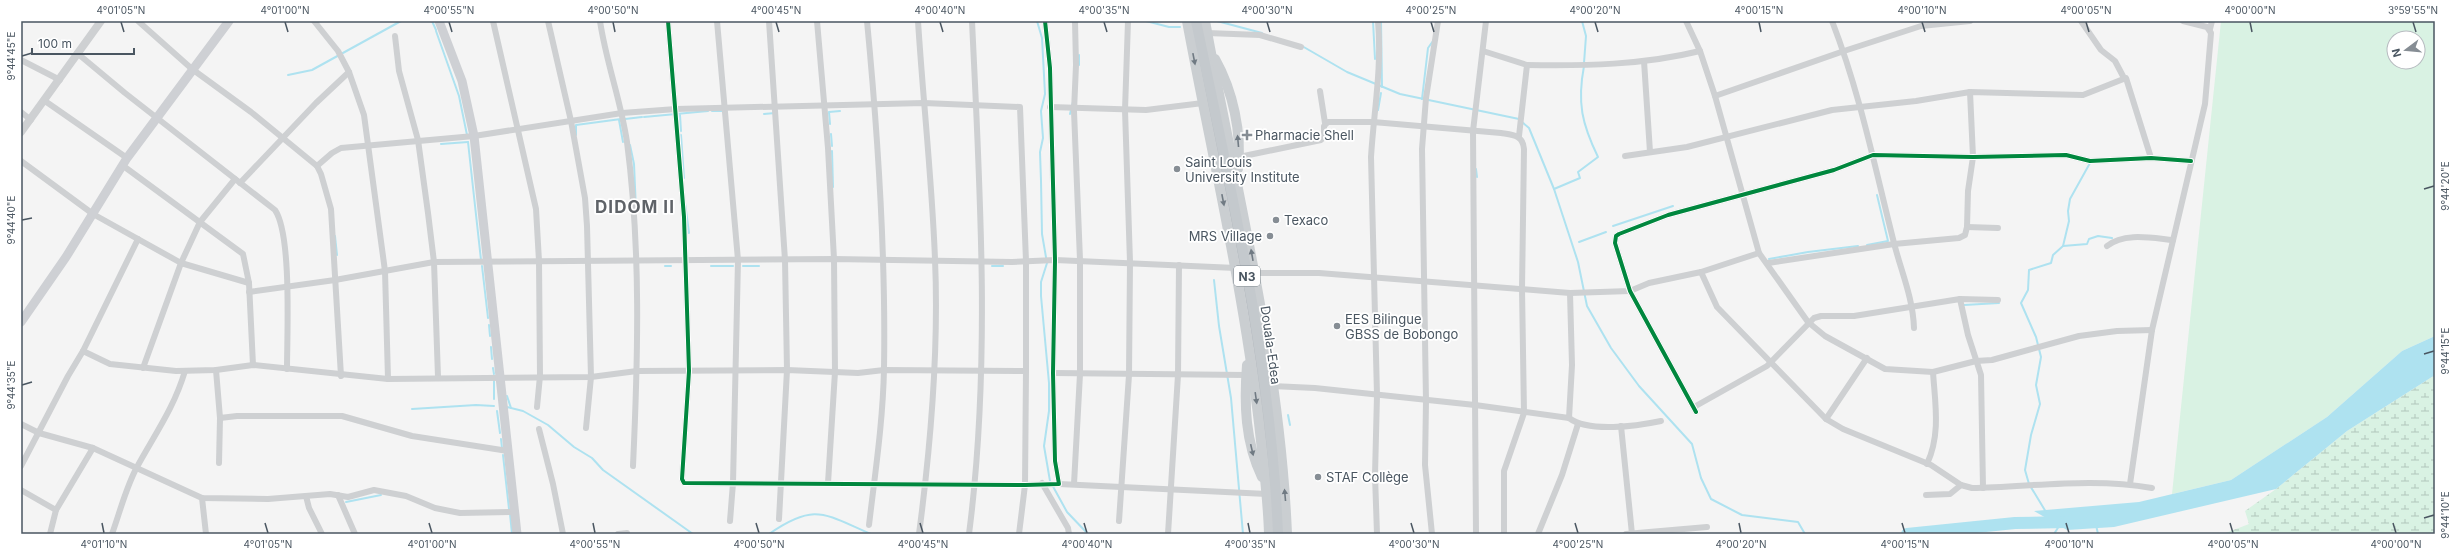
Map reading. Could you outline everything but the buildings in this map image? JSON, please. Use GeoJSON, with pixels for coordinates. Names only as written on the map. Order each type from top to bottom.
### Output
{"type":"FeatureCollection","features":[{"type":"Feature","properties":{"kind":"highway","name":"Douala-Edea"},"geometry":{"type":"LineString","coordinates":[[1196,21],[1245,264],[1263,382],[1278,534]]}},
{"type":"Feature","properties":{"kind":"main road"},"geometry":{"type":"LineString","coordinates":[[21,322],[54,276],[124,162],[156,116],[229,21]]}},
{"type":"Feature","properties":{"kind":"main road"},"geometry":{"type":"LineString","coordinates":[[439,21],[462,81],[474,136],[517,534]]}},
{"type":"Feature","properties":{"kind":"main road"},"geometry":{"type":"LineString","coordinates":[[1187,21],[1236,268],[1248,341],[1266,489],[1269,534]]}},
{"type":"Feature","properties":{"kind":"main road"},"geometry":{"type":"LineString","coordinates":[[1205,21],[1255,273],[1282,463],[1287,534]]}},
{"type":"Feature","properties":{"kind":"main road"},"geometry":{"type":"LineString","coordinates":[[1210,50],[1228,88],[1236,125],[1239,157],[1237,179]]}},
{"type":"Feature","properties":{"kind":"main road"},"geometry":{"type":"LineString","coordinates":[[1248,341],[1246,409],[1251,447],[1266,489]]}},
{"type":"Feature","properties":{"kind":"street"},"geometry":{"type":"LineString","coordinates":[[21,132],[45,101],[77,53],[101,21]]}},
{"type":"Feature","properties":{"kind":"street"},"geometry":{"type":"LineString","coordinates":[[138,21],[192,69],[283,138],[317,166],[321,174],[330,209],[341,376]]}},
{"type":"Feature","properties":{"kind":"street"},"geometry":{"type":"LineString","coordinates":[[314,21],[338,51],[349,72],[364,115],[385,271],[388,379]]}},
{"type":"Feature","properties":{"kind":"street"},"geometry":{"type":"LineString","coordinates":[[493,21],[520,131],[536,209],[539,261],[540,376],[537,407]]}},
{"type":"Feature","properties":{"kind":"street"},"geometry":{"type":"LineString","coordinates":[[548,21],[571,121],[585,198],[591,376],[586,428]]}},
{"type":"Feature","properties":{"kind":"street"},"geometry":{"type":"LineString","coordinates":[[600,21],[606,57],[622,113],[631,177],[636,261],[637,371],[634,466]]}},
{"type":"Feature","properties":{"kind":"street"},"geometry":{"type":"LineString","coordinates":[[668,21],[676,109],[685,260],[689,371],[682,478],[688,484],[782,482],[1025,485],[1074,484],[1170,489],[1266,489]]}},
{"type":"Feature","properties":{"kind":"street"},"geometry":{"type":"LineString","coordinates":[[717,21],[738,260],[733,483],[730,521]]}},
{"type":"Feature","properties":{"kind":"street"},"geometry":{"type":"LineString","coordinates":[[770,21],[785,260],[787,370],[779,519]]}},
{"type":"Feature","properties":{"kind":"street"},"geometry":{"type":"LineString","coordinates":[[817,21],[834,259],[835,372],[828,483]]}},
{"type":"Feature","properties":{"kind":"street"},"geometry":{"type":"LineString","coordinates":[[867,21],[875,105],[884,259],[884,370],[869,525]]}},
{"type":"Feature","properties":{"kind":"street"},"geometry":{"type":"LineString","coordinates":[[918,21],[935,260],[935,371],[926,484],[919,534]]}},
{"type":"Feature","properties":{"kind":"street"},"geometry":{"type":"LineString","coordinates":[[969,534],[976,484],[982,371],[982,260],[972,21]]}},
{"type":"Feature","properties":{"kind":"street"},"geometry":{"type":"LineString","coordinates":[[1046,21],[1050,68],[1055,260],[1053,373],[1055,461],[1058,484]]}},
{"type":"Feature","properties":{"kind":"street"},"geometry":{"type":"LineString","coordinates":[[1074,484],[1080,374],[1080,260],[1074,108],[1075,21]]}},
{"type":"Feature","properties":{"kind":"street"},"geometry":{"type":"LineString","coordinates":[[1119,522],[1120,487],[1129,375],[1130,262],[1125,110],[1128,21]]}},
{"type":"Feature","properties":{"kind":"street"},"geometry":{"type":"LineString","coordinates":[[1377,534],[1377,395],[1371,157],[1373,122],[1379,82],[1378,21]]}},
{"type":"Feature","properties":{"kind":"street"},"geometry":{"type":"LineString","coordinates":[[1432,534],[1424,465],[1426,401],[1422,128],[1438,21]]}},
{"type":"Feature","properties":{"kind":"street"},"geometry":{"type":"LineString","coordinates":[[1476,534],[1473,130],[1486,21]]}},
{"type":"Feature","properties":{"kind":"street"},"geometry":{"type":"LineString","coordinates":[[1686,21],[1700,52],[1715,96],[1759,253],[1768,263],[1808,322],[1825,336],[1885,369],[1933,372],[1976,361],[1992,360],[2079,336],[2117,331],[2152,330]]}},
{"type":"Feature","properties":{"kind":"street"},"geometry":{"type":"LineString","coordinates":[[1832,21],[1844,50],[1873,156],[1894,244],[1912,306],[1914,328]]}},
{"type":"Feature","properties":{"kind":"street"},"geometry":{"type":"LineString","coordinates":[[1715,96],[1920,24],[1970,21]]}},
{"type":"Feature","properties":{"kind":"street"},"geometry":{"type":"LineString","coordinates":[[2081,21],[2101,50],[2115,61],[2124,78],[2127,79],[2151,158]]}},
{"type":"Feature","properties":{"kind":"street"},"geometry":{"type":"LineString","coordinates":[[2182,21],[2210,29]]}},
{"type":"Feature","properties":{"kind":"street"},"geometry":{"type":"LineString","coordinates":[[2130,484],[2152,330],[2205,104],[2210,29],[2212,21]]}},
{"type":"Feature","properties":{"kind":"street"},"geometry":{"type":"LineString","coordinates":[[1207,33],[1260,35],[1301,47]]}},
{"type":"Feature","properties":{"kind":"street"},"geometry":{"type":"LineString","coordinates":[[395,36],[400,77],[418,140],[434,262],[438,377]]}},
{"type":"Feature","properties":{"kind":"street"},"geometry":{"type":"LineString","coordinates":[[1483,51],[1527,65],[1592,66],[1644,61],[1700,52]]}},
{"type":"Feature","properties":{"kind":"street"},"geometry":{"type":"LineString","coordinates":[[77,53],[275,210],[280,218],[284,240],[287,287],[287,369]]}},
{"type":"Feature","properties":{"kind":"street"},"geometry":{"type":"LineString","coordinates":[[21,60],[60,80]]}},
{"type":"Feature","properties":{"kind":"street"},"geometry":{"type":"LineString","coordinates":[[1644,61],[1650,152]]}},
{"type":"Feature","properties":{"kind":"street"},"geometry":{"type":"LineString","coordinates":[[1504,534],[1504,471],[1524,413],[1522,289],[1524,144],[1518,136],[1527,65]]}},
{"type":"Feature","properties":{"kind":"street"},"geometry":{"type":"LineString","coordinates":[[143,368],[181,263],[200,222],[238,181],[349,72]]}},
{"type":"Feature","properties":{"kind":"street"},"geometry":{"type":"LineString","coordinates":[[1625,156],[1727,138],[1832,110],[1916,101],[1970,92],[2083,95],[2124,78]]}},
{"type":"Feature","properties":{"kind":"street"},"geometry":{"type":"LineString","coordinates":[[1239,157],[1321,140],[1324,137],[1325,123],[1320,91]]}},
{"type":"Feature","properties":{"kind":"street"},"geometry":{"type":"LineString","coordinates":[[1768,263],[1894,244],[1959,238],[1965,235],[1967,227],[1968,191],[1973,158],[1970,92]]}},
{"type":"Feature","properties":{"kind":"street"},"geometry":{"type":"LineString","coordinates":[[45,101],[242,254],[249,283],[253,365]]}},
{"type":"Feature","properties":{"kind":"street"},"geometry":{"type":"LineString","coordinates":[[317,166],[332,152],[341,148],[520,131],[622,113],[725,106],[824,106],[924,103],[1020,107],[1026,261],[1026,371],[1025,485],[1019,534]]}},
{"type":"Feature","properties":{"kind":"street"},"geometry":{"type":"LineString","coordinates":[[1050,107],[1125,110],[1161,109],[1203,104]]}},
{"type":"Feature","properties":{"kind":"street"},"geometry":{"type":"LineString","coordinates":[[21,112],[31,120]]}},
{"type":"Feature","properties":{"kind":"street"},"geometry":{"type":"LineString","coordinates":[[1325,123],[1373,122],[1422,128],[1473,130],[1518,136]]}},
{"type":"Feature","properties":{"kind":"street"},"geometry":{"type":"LineString","coordinates":[[1998,300],[1960,300],[1912,306],[1854,316],[1821,316],[1808,322],[1770,362],[1745,379],[1694,407],[1696,412],[1630,292],[1615,243],[1616,236],[1668,215],[1834,170],[1873,156],[1973,158],[2066,155],[2090,161],[2151,158],[2191,161]]}},
{"type":"Feature","properties":{"kind":"street"},"geometry":{"type":"LineString","coordinates":[[21,161],[92,214],[181,263],[249,283]]}},
{"type":"Feature","properties":{"kind":"street"},"geometry":{"type":"LineString","coordinates":[[1967,227],[1998,228]]}},
{"type":"Feature","properties":{"kind":"street"},"geometry":{"type":"LineString","coordinates":[[2107,246],[2120,239],[2145,237],[2173,240]]}},
{"type":"Feature","properties":{"kind":"street"},"geometry":{"type":"LineString","coordinates":[[21,466],[68,376],[83,351],[138,239]]}},
{"type":"Feature","properties":{"kind":"street"},"geometry":{"type":"LineString","coordinates":[[1255,273],[1312,272],[1570,293],[1591,291],[1630,292],[1649,283],[1701,272],[1759,253]]}},
{"type":"Feature","properties":{"kind":"street"},"geometry":{"type":"LineString","coordinates":[[249,292],[335,280],[434,262],[834,259],[1026,261],[1080,260],[1236,268]]}},
{"type":"Feature","properties":{"kind":"street"},"geometry":{"type":"LineString","coordinates":[[1168,534],[1178,375],[1179,265]]}},
{"type":"Feature","properties":{"kind":"street"},"geometry":{"type":"LineString","coordinates":[[1701,272],[1717,307],[1826,419],[1843,429],[1927,464],[1961,485],[1983,488],[2037,484],[2130,484],[2152,488]]}},
{"type":"Feature","properties":{"kind":"street"},"geometry":{"type":"LineString","coordinates":[[1570,293],[1572,365],[1570,418]]}},
{"type":"Feature","properties":{"kind":"street"},"geometry":{"type":"LineString","coordinates":[[1960,300],[1981,375],[1983,415],[1983,488]]}},
{"type":"Feature","properties":{"kind":"street"},"geometry":{"type":"LineString","coordinates":[[83,351],[110,364],[143,368],[186,371],[216,370],[253,365],[341,376],[388,379],[499,376],[591,376],[637,371],[787,370],[858,373],[884,370],[1026,371]]}},
{"type":"Feature","properties":{"kind":"street"},"geometry":{"type":"LineString","coordinates":[[1826,419],[1867,358]]}},
{"type":"Feature","properties":{"kind":"street"},"geometry":{"type":"LineString","coordinates":[[216,370],[220,418],[219,463]]}},
{"type":"Feature","properties":{"kind":"street"},"geometry":{"type":"LineString","coordinates":[[112,534],[137,468],[164,423],[176,399],[186,371]]}},
{"type":"Feature","properties":{"kind":"street"},"geometry":{"type":"LineString","coordinates":[[1927,464],[1932,454],[1936,428],[1933,372]]}},
{"type":"Feature","properties":{"kind":"street"},"geometry":{"type":"LineString","coordinates":[[1053,373],[1129,375],[1246,375]]}},
{"type":"Feature","properties":{"kind":"street"},"geometry":{"type":"LineString","coordinates":[[1272,386],[1474,405],[1524,413],[1570,418],[1578,424],[1621,426],[1626,428],[1661,421]]}},
{"type":"Feature","properties":{"kind":"street"},"geometry":{"type":"LineString","coordinates":[[220,418],[237,416],[342,416],[412,436],[508,451]]}},
{"type":"Feature","properties":{"kind":"street"},"geometry":{"type":"LineString","coordinates":[[21,424],[39,433],[93,448],[202,498],[268,499],[338,495],[348,498],[374,490],[406,496],[435,508],[460,513],[514,512]]}},
{"type":"Feature","properties":{"kind":"street"},"geometry":{"type":"LineString","coordinates":[[1538,534],[1562,475],[1578,424]]}},
{"type":"Feature","properties":{"kind":"street"},"geometry":{"type":"LineString","coordinates":[[1621,426],[1632,534]]}},
{"type":"Feature","properties":{"kind":"street"},"geometry":{"type":"LineString","coordinates":[[539,429],[554,484],[563,534]]}},
{"type":"Feature","properties":{"kind":"street"},"geometry":{"type":"LineString","coordinates":[[50,534],[56,510],[93,448]]}},
{"type":"Feature","properties":{"kind":"street"},"geometry":{"type":"LineString","coordinates":[[1042,484],[1068,531],[1076,534]]}},
{"type":"Feature","properties":{"kind":"street"},"geometry":{"type":"LineString","coordinates":[[1926,494],[1950,494],[1961,485]]}},
{"type":"Feature","properties":{"kind":"street"},"geometry":{"type":"LineString","coordinates":[[21,490],[56,510]]}},
{"type":"Feature","properties":{"kind":"street"},"geometry":{"type":"LineString","coordinates":[[338,495],[355,534]]}},
{"type":"Feature","properties":{"kind":"street"},"geometry":{"type":"LineString","coordinates":[[306,496],[309,508],[322,534]]}},
{"type":"Feature","properties":{"kind":"street"},"geometry":{"type":"LineString","coordinates":[[202,498],[206,534]]}},
{"type":"Feature","properties":{"kind":"street"},"geometry":{"type":"LineString","coordinates":[[1626,534],[1707,527]]}},
{"type":"Feature","properties":{"kind":"street"},"geometry":{"type":"LineString","coordinates":[[618,534],[627,532]]}},
{"type":"Feature","properties":{"kind":"green space"},"geometry":{"type":"Polygon","coordinates":[[[2221,21],[2435,21],[2435,336],[2402,351],[2327,417],[2231,480],[2172,494],[2221,21]]]}},
{"type":"Feature","properties":{"kind":"green space"},"geometry":{"type":"Polygon","coordinates":[[[2435,375],[2435,534],[2223,534],[2249,524],[2245,511],[2276,489],[2347,431],[2435,375]]]}},
{"type":"Feature","properties":{"kind":"water"},"geometry":{"type":"Polygon","coordinates":[[[2435,336],[2435,375],[2347,431],[2276,489],[2114,527],[2067,530],[2034,511],[2139,502],[2231,480],[2327,417],[2402,351],[2435,336]]]}},
{"type":"Feature","properties":{"kind":"waterway"},"geometry":{"type":"LineString","coordinates":[[288,75],[312,70],[401,21]]}},
{"type":"Feature","properties":{"kind":"waterway"},"geometry":{"type":"LineString","coordinates":[[432,21],[436,30]]}},
{"type":"Feature","properties":{"kind":"waterway"},"geometry":{"type":"LineString","coordinates":[[1037,21],[1042,38],[1045,94],[1041,111],[1043,138],[1040,152],[1042,234],[1047,263],[1041,282],[1041,296],[1049,383],[1049,411],[1044,446],[1050,481],[1067,512],[1088,534]]}},
{"type":"Feature","properties":{"kind":"waterway"},"geometry":{"type":"LineString","coordinates":[[1146,21],[1169,27],[1180,27]]}},
{"type":"Feature","properties":{"kind":"waterway"},"geometry":{"type":"LineString","coordinates":[[1217,21],[1262,33]]}},
{"type":"Feature","properties":{"kind":"waterway"},"geometry":{"type":"LineString","coordinates":[[1373,21],[1375,59]]}},
{"type":"Feature","properties":{"kind":"waterway"},"geometry":{"type":"LineString","coordinates":[[1381,21],[1382,87]]}},
{"type":"Feature","properties":{"kind":"waterway"},"geometry":{"type":"LineString","coordinates":[[1582,21],[1586,36],[1584,63]]}},
{"type":"Feature","properties":{"kind":"waterway"},"geometry":{"type":"LineString","coordinates":[[436,31],[459,96],[467,135]]}},
{"type":"Feature","properties":{"kind":"waterway"},"geometry":{"type":"LineString","coordinates":[[1422,99],[1428,48],[1433,41]]}},
{"type":"Feature","properties":{"kind":"waterway"},"geometry":{"type":"LineString","coordinates":[[1302,46],[1347,72],[1400,94],[1519,119]]}},
{"type":"Feature","properties":{"kind":"waterway"},"geometry":{"type":"LineString","coordinates":[[1079,55],[1079,65]]}},
{"type":"Feature","properties":{"kind":"waterway"},"geometry":{"type":"LineString","coordinates":[[1554,189],[1580,178],[1578,172],[1598,157],[1588,134],[1582,113],[1581,91],[1584,66]]}},
{"type":"Feature","properties":{"kind":"waterway"},"geometry":{"type":"LineString","coordinates":[[1378,110],[1381,93]]}},
{"type":"Feature","properties":{"kind":"waterway"},"geometry":{"type":"LineString","coordinates":[[1070,114],[1073,102]]}},
{"type":"Feature","properties":{"kind":"waterway"},"geometry":{"type":"LineString","coordinates":[[644,117],[708,111]]}},
{"type":"Feature","properties":{"kind":"waterway"},"geometry":{"type":"LineString","coordinates":[[712,111],[723,111]]}},
{"type":"Feature","properties":{"kind":"waterway"},"geometry":{"type":"LineString","coordinates":[[830,124],[829,112],[840,111]]}},
{"type":"Feature","properties":{"kind":"waterway"},"geometry":{"type":"LineString","coordinates":[[764,114],[775,113]]}},
{"type":"Feature","properties":{"kind":"waterway"},"geometry":{"type":"LineString","coordinates":[[680,115],[681,131]]}},
{"type":"Feature","properties":{"kind":"waterway"},"geometry":{"type":"LineString","coordinates":[[625,119],[642,117]]}},
{"type":"Feature","properties":{"kind":"waterway"},"geometry":{"type":"LineString","coordinates":[[576,135],[576,125],[621,119]]}},
{"type":"Feature","properties":{"kind":"waterway"},"geometry":{"type":"LineString","coordinates":[[619,120],[623,142]]}},
{"type":"Feature","properties":{"kind":"waterway"},"geometry":{"type":"LineString","coordinates":[[1522,122],[1529,128],[1554,189],[1578,262],[1587,306],[1611,348],[1639,386],[1692,444],[1701,478],[1711,499],[1742,515],[1798,522],[1805,534]]}},
{"type":"Feature","properties":{"kind":"waterway"},"geometry":{"type":"LineString","coordinates":[[831,134],[832,146]]}},
{"type":"Feature","properties":{"kind":"waterway"},"geometry":{"type":"LineString","coordinates":[[681,135],[684,178]]}},
{"type":"Feature","properties":{"kind":"waterway"},"geometry":{"type":"LineString","coordinates":[[468,142],[481,260]]}},
{"type":"Feature","properties":{"kind":"waterway"},"geometry":{"type":"LineString","coordinates":[[441,144],[468,142]]}},
{"type":"Feature","properties":{"kind":"waterway"},"geometry":{"type":"LineString","coordinates":[[630,145],[634,164],[636,210]]}},
{"type":"Feature","properties":{"kind":"waterway"},"geometry":{"type":"LineString","coordinates":[[832,151],[833,187]]}},
{"type":"Feature","properties":{"kind":"waterway"},"geometry":{"type":"LineString","coordinates":[[2046,512],[2029,484],[2025,470],[2031,435],[2040,404],[2036,385],[2041,357],[2036,337],[2021,303],[2028,290],[2029,270],[2051,263],[2053,255],[2063,246],[2069,221],[2068,211],[2070,199],[2090,163]]}},
{"type":"Feature","properties":{"kind":"waterway"},"geometry":{"type":"LineString","coordinates":[[1476,169],[1477,177]]}},
{"type":"Feature","properties":{"kind":"waterway"},"geometry":{"type":"LineString","coordinates":[[1867,245],[1888,241],[1877,195]]}},
{"type":"Feature","properties":{"kind":"waterway"},"geometry":{"type":"LineString","coordinates":[[685,203],[689,233]]}},
{"type":"Feature","properties":{"kind":"waterway"},"geometry":{"type":"LineString","coordinates":[[1613,226],[1673,206]]}},
{"type":"Feature","properties":{"kind":"waterway"},"geometry":{"type":"LineString","coordinates":[[1579,242],[1606,232]]}},
{"type":"Feature","properties":{"kind":"waterway"},"geometry":{"type":"LineString","coordinates":[[335,236],[337,255]]}},
{"type":"Feature","properties":{"kind":"waterway"},"geometry":{"type":"LineString","coordinates":[[2063,246],[2087,244],[2089,239],[2098,236],[2112,238]]}},
{"type":"Feature","properties":{"kind":"waterway"},"geometry":{"type":"LineString","coordinates":[[1769,259],[1808,252],[1858,246]]}},
{"type":"Feature","properties":{"kind":"waterway"},"geometry":{"type":"LineString","coordinates":[[482,266],[488,318]]}},
{"type":"Feature","properties":{"kind":"waterway"},"geometry":{"type":"LineString","coordinates":[[665,266],[671,266]]}},
{"type":"Feature","properties":{"kind":"waterway"},"geometry":{"type":"LineString","coordinates":[[711,266],[733,266]]}},
{"type":"Feature","properties":{"kind":"waterway"},"geometry":{"type":"LineString","coordinates":[[743,266],[759,266]]}},
{"type":"Feature","properties":{"kind":"waterway"},"geometry":{"type":"LineString","coordinates":[[992,266],[1003,266]]}},
{"type":"Feature","properties":{"kind":"waterway"},"geometry":{"type":"LineString","coordinates":[[1214,280],[1219,326],[1231,398],[1243,534]]}},
{"type":"Feature","properties":{"kind":"waterway"},"geometry":{"type":"LineString","coordinates":[[1964,305],[1999,303]]}},
{"type":"Feature","properties":{"kind":"waterway"},"geometry":{"type":"LineString","coordinates":[[489,325],[490,336]]}},
{"type":"Feature","properties":{"kind":"waterway"},"geometry":{"type":"LineString","coordinates":[[491,347],[492,359]]}},
{"type":"Feature","properties":{"kind":"waterway"},"geometry":{"type":"LineString","coordinates":[[493,368],[494,374]]}},
{"type":"Feature","properties":{"kind":"waterway"},"geometry":{"type":"LineString","coordinates":[[494,380],[494,399]]}},
{"type":"Feature","properties":{"kind":"waterway"},"geometry":{"type":"LineString","coordinates":[[507,396],[511,408]]}},
{"type":"Feature","properties":{"kind":"waterway"},"geometry":{"type":"LineString","coordinates":[[412,409],[476,405],[494,406]]}},
{"type":"Feature","properties":{"kind":"waterway"},"geometry":{"type":"LineString","coordinates":[[507,407],[523,411],[548,425],[574,447],[592,458],[603,470],[693,534]]}},
{"type":"Feature","properties":{"kind":"waterway"},"geometry":{"type":"LineString","coordinates":[[497,411],[500,433]]}},
{"type":"Feature","properties":{"kind":"waterway"},"geometry":{"type":"LineString","coordinates":[[1288,415],[1290,425]]}},
{"type":"Feature","properties":{"kind":"waterway"},"geometry":{"type":"LineString","coordinates":[[501,439],[502,448]]}},
{"type":"Feature","properties":{"kind":"waterway"},"geometry":{"type":"LineString","coordinates":[[503,455],[509,509]]}},
{"type":"Feature","properties":{"kind":"waterway"},"geometry":{"type":"LineString","coordinates":[[346,502],[381,495]]}},
{"type":"Feature","properties":{"kind":"waterway"},"geometry":{"type":"LineString","coordinates":[[510,514],[512,534]]}},
{"type":"Feature","properties":{"kind":"waterway"},"geometry":{"type":"LineString","coordinates":[[769,534],[798,518],[820,514],[842,521],[871,534]]}},
{"type":"Feature","properties":{"kind":"waterway"},"geometry":{"type":"LineString","coordinates":[[1907,534],[2015,523],[2067,522]]}},
{"type":"Feature","properties":{"kind":"waterway"},"geometry":{"type":"LineString","coordinates":[[2054,534],[2061,523]]}},
{"type":"Feature","properties":{"kind":"waterway"},"geometry":{"type":"LineString","coordinates":[[2096,525],[2098,534]]}},
{"type":"Feature","properties":{"kind":"cycle path"},"geometry":{"type":"LineString","coordinates":[[668,21],[684,217],[689,371],[682,479],[684,483],[1025,485],[1059,484],[1055,461],[1053,373],[1055,260],[1050,68],[1045,21]]}},
{"type":"Feature","properties":{"kind":"cycle path"},"geometry":{"type":"LineString","coordinates":[[1696,412],[1630,291],[1615,243],[1616,236],[1619,234],[1668,215],[1834,170],[1873,155],[1973,157],[2066,155],[2090,161],[2151,158],[2191,161]]}},
{"type":"Feature","properties":{"kind":"place","name":"Pharmacie Shell"},"geometry":{"type":"Point","coordinates":[1247,135]}},
{"type":"Feature","properties":{"kind":"place","name":"Saint Louis University Institute"},"geometry":{"type":"Point","coordinates":[1177,169]}},
{"type":"Feature","properties":{"kind":"place","name":"Texaco"},"geometry":{"type":"Point","coordinates":[1276,220]}},
{"type":"Feature","properties":{"kind":"place","name":"MRS Village"},"geometry":{"type":"Point","coordinates":[1270,236]}},
{"type":"Feature","properties":{"kind":"place","name":"EES Bilingue GBSS de Bobongo"},"geometry":{"type":"Point","coordinates":[1337,326]}},
{"type":"Feature","properties":{"kind":"place","name":"STAF Collège"},"geometry":{"type":"Point","coordinates":[1318,477]}},
{"type":"Feature","properties":{"kind":"district","name":"DIDOM II"},"geometry":{"type":"Point","coordinates":[635,207]}}]}
